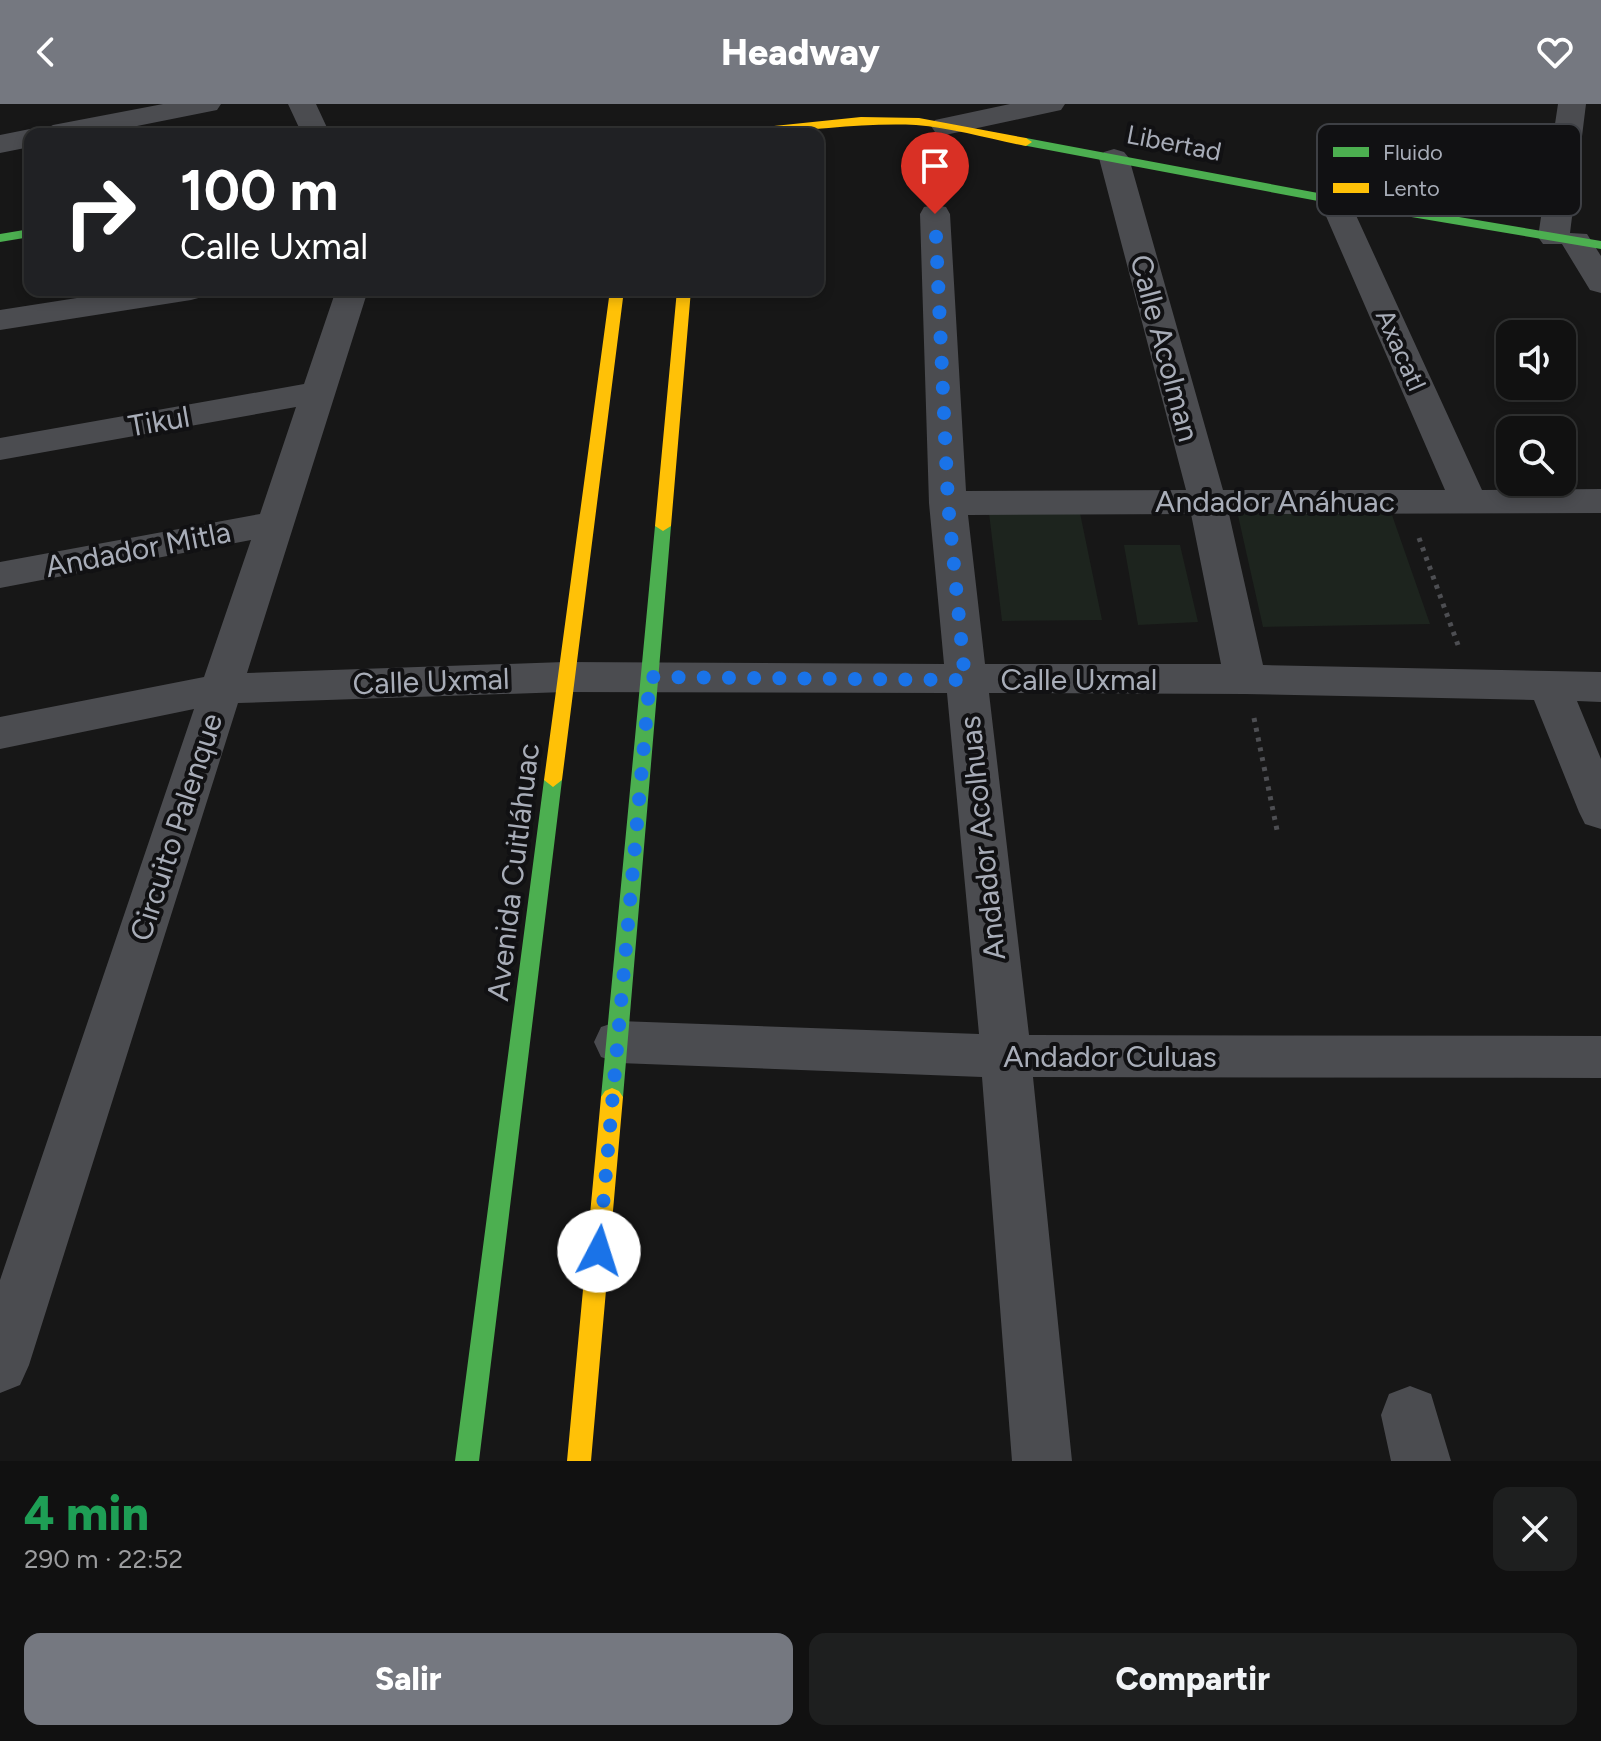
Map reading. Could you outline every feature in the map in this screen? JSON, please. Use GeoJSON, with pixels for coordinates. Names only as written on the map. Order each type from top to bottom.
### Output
{"type":"FeatureCollection","features":[{"type":"Feature","properties":{"kind":"main road","name":"Libertad"},"geometry":{"type":"LineString","coordinates":[[794,128],[890,120],[945,126],[1317,197]]}},
{"type":"Feature","properties":{"kind":"main road","name":"Libertad"},"geometry":{"type":"LineString","coordinates":[[1429,216],[1577,241]]}},
{"type":"Feature","properties":{"kind":"main road"},"geometry":{"type":"LineString","coordinates":[[0,238],[24,234]]}},
{"type":"Feature","properties":{"kind":"main road","name":"Avenida Cuitláhuac"},"geometry":{"type":"LineString","coordinates":[[467,1461],[536,929],[564,677],[616,296]]}},
{"type":"Feature","properties":{"kind":"main road"},"geometry":{"type":"LineString","coordinates":[[579,1461],[619,1042],[683,296]]}},
{"type":"Feature","properties":{"kind":"street"},"geometry":{"type":"LineString","coordinates":[[65,123],[207,104]]}},
{"type":"Feature","properties":{"kind":"street"},"geometry":{"type":"LineString","coordinates":[[302,104],[313,128]]}},
{"type":"Feature","properties":{"kind":"street"},"geometry":{"type":"LineString","coordinates":[[945,126],[1020,107],[1051,104]]}},
{"type":"Feature","properties":{"kind":"street"},"geometry":{"type":"LineString","coordinates":[[1572,104],[1573,124]]}},
{"type":"Feature","properties":{"kind":"street"},"geometry":{"type":"LineString","coordinates":[[0,144],[24,139]]}},
{"type":"Feature","properties":{"kind":"street","name":"Calle Acolman"},"geometry":{"type":"LineString","coordinates":[[1114,158],[1207,501],[1245,679]]}},
{"type":"Feature","properties":{"kind":"street","name":"Andador Acolhuas"},"geometry":{"type":"LineString","coordinates":[[935,214],[948,503],[1006,1056],[1042,1461]]}},
{"type":"Feature","properties":{"kind":"street","name":"Axacatl"},"geometry":{"type":"LineString","coordinates":[[1341,216],[1468,500]]}},
{"type":"Feature","properties":{"kind":"street"},"geometry":{"type":"LineString","coordinates":[[1576,216],[1577,241],[1601,283]]}},
{"type":"Feature","properties":{"kind":"street"},"geometry":{"type":"LineString","coordinates":[[0,320],[153,296]]}},
{"type":"Feature","properties":{"kind":"street","name":"Circuito Palenque"},"geometry":{"type":"LineString","coordinates":[[0,1365],[350,296]]}},
{"type":"Feature","properties":{"kind":"street","name":"Tikul"},"geometry":{"type":"LineString","coordinates":[[0,449],[319,392]]}},
{"type":"Feature","properties":{"kind":"street","name":"Andador Anáhuac"},"geometry":{"type":"LineString","coordinates":[[948,503],[1405,499],[1601,501]]}},
{"type":"Feature","properties":{"kind":"street","name":"Andador Mitla"},"geometry":{"type":"LineString","coordinates":[[0,575],[276,523]]}},
{"type":"Feature","properties":{"kind":"street","name":"Calle Uxmal"},"geometry":{"type":"LineString","coordinates":[[0,733],[221,689],[564,677],[1245,679],[1601,687]]}},
{"type":"Feature","properties":{"kind":"street"},"geometry":{"type":"LineString","coordinates":[[1550,687],[1601,812]]}},
{"type":"Feature","properties":{"kind":"street","name":"Andador Culuas"},"geometry":{"type":"LineString","coordinates":[[619,1042],[1006,1056],[1601,1057]]}},
{"type":"Feature","properties":{"kind":"path"},"geometry":{"type":"LineString","coordinates":[[1405,499],[1472,684]]}},
{"type":"Feature","properties":{"kind":"path"},"geometry":{"type":"LineString","coordinates":[[1245,679],[1277,830]]}},
{"type":"Feature","properties":{"kind":"shaded area"},"geometry":{"type":"Polygon","coordinates":[[[1237,511],[1391,512],[1430,624],[1263,627],[1237,511]]]}},
{"type":"Feature","properties":{"kind":"shaded area"},"geometry":{"type":"Polygon","coordinates":[[[989,513],[1080,513],[1102,620],[1002,621],[989,513]]]}},
{"type":"Feature","properties":{"kind":"shaded area"},"geometry":{"type":"Polygon","coordinates":[[[1124,545],[1180,545],[1198,622],[1138,625],[1124,545]]]}},
{"type":"Feature","properties":{"kind":"traffic: fast"},"geometry":{"type":"LineString","coordinates":[[1026,142],[1317,197]]}},
{"type":"Feature","properties":{"kind":"traffic: fast"},"geometry":{"type":"LineString","coordinates":[[1429,216],[1601,245]]}},
{"type":"Feature","properties":{"kind":"traffic: fast"},"geometry":{"type":"LineString","coordinates":[[0,238],[24,234]]}},
{"type":"Feature","properties":{"kind":"traffic: fast"},"geometry":{"type":"LineString","coordinates":[[612,1097],[663,526]]}},
{"type":"Feature","properties":{"kind":"traffic: fast"},"geometry":{"type":"LineString","coordinates":[[467,1461],[553,780]]}},
{"type":"Feature","properties":{"kind":"traffic: slow"},"geometry":{"type":"LineString","coordinates":[[794,128],[861,121],[919,122],[1026,142]]}},
{"type":"Feature","properties":{"kind":"traffic: slow"},"geometry":{"type":"LineString","coordinates":[[553,780],[616,296]]}},
{"type":"Feature","properties":{"kind":"traffic: slow"},"geometry":{"type":"LineString","coordinates":[[663,526],[683,296]]}},
{"type":"Feature","properties":{"kind":"traffic: slow"},"geometry":{"type":"LineString","coordinates":[[579,1461],[612,1097]]}},
{"type":"Feature","properties":{"kind":"route"},"geometry":{"type":"LineString","coordinates":[[599,1251],[650,677],[965,680],[948,503],[935,214]]}}]}
